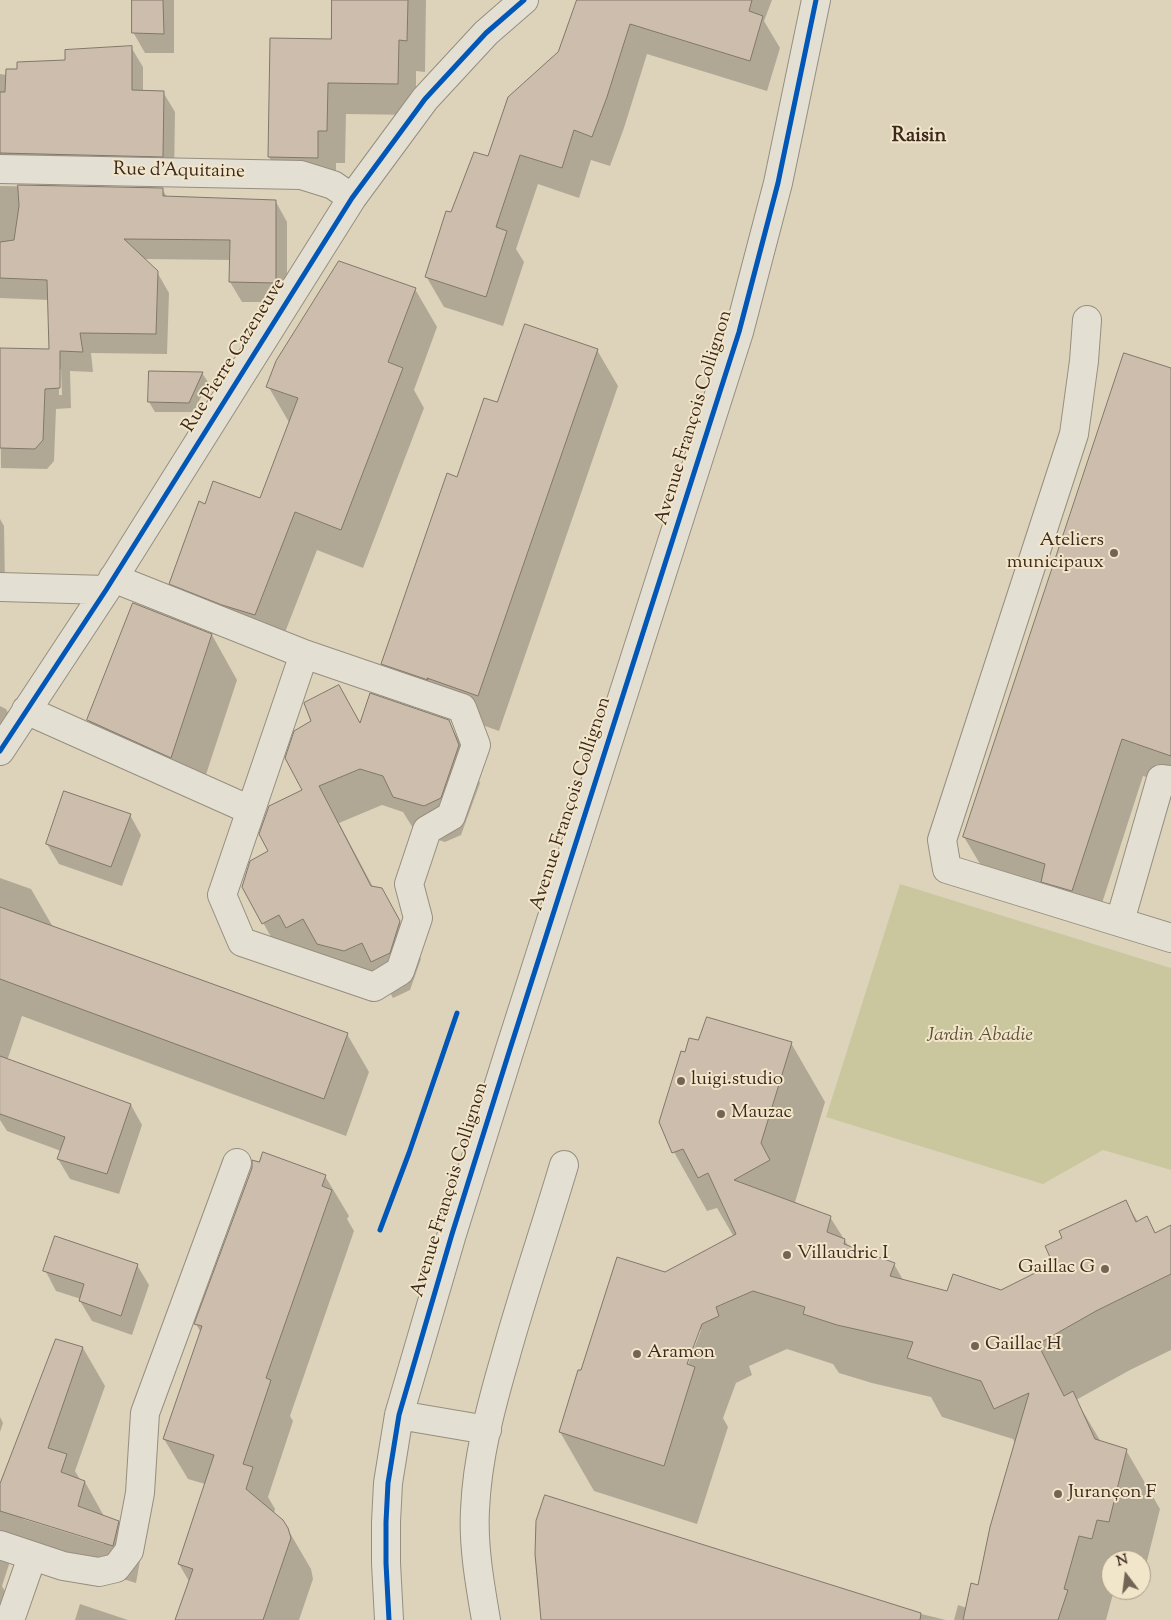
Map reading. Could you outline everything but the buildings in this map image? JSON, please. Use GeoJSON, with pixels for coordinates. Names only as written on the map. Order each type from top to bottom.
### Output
{"type":"FeatureCollection","features":[{"type":"Feature","properties":{"kind":"street","name":"Rue Pierre Cazeneuve"},"geometry":{"type":"LineString","coordinates":[[0,750],[110,584],[352,198],[425,99],[486,33],[524,0]]}},
{"type":"Feature","properties":{"kind":"street","name":"Avenue François Collignon"},"geometry":{"type":"LineString","coordinates":[[389,1620],[386,1522],[388,1483],[399,1415],[452,1234],[504,1068],[739,332],[778,183],[816,0]]}},
{"type":"Feature","properties":{"kind":"street","name":"Rue d'Aquitaine"},"geometry":{"type":"LineString","coordinates":[[0,169],[301,175],[333,185],[352,198]]}},
{"type":"Feature","properties":{"kind":"street"},"geometry":{"type":"LineString","coordinates":[[1087,320],[1084,361],[1074,434],[942,840],[947,869],[1170,936]]}},
{"type":"Feature","properties":{"kind":"street"},"geometry":{"type":"LineString","coordinates":[[0,587],[110,584],[304,654],[462,708],[476,745],[451,816],[426,830],[409,884],[418,918],[400,971],[374,987],[242,942],[222,895],[304,654]]}},
{"type":"Feature","properties":{"kind":"street"},"geometry":{"type":"LineString","coordinates":[[26,710],[250,810]]}},
{"type":"Feature","properties":{"kind":"street"},"geometry":{"type":"LineString","coordinates":[[1120,921],[1160,779],[1171,780]]}},
{"type":"Feature","properties":{"kind":"street"},"geometry":{"type":"LineString","coordinates":[[0,1545],[63,1566],[99,1572],[116,1568],[129,1551],[140,1493],[145,1413],[237,1163]]}},
{"type":"Feature","properties":{"kind":"street"},"geometry":{"type":"LineString","coordinates":[[486,1620],[479,1577],[475,1511],[483,1448],[491,1406],[524,1291],[564,1165]]}},
{"type":"Feature","properties":{"kind":"street"},"geometry":{"type":"LineString","coordinates":[[399,1415],[487,1430]]}},
{"type":"Feature","properties":{"kind":"street"},"geometry":{"type":"LineString","coordinates":[[10,1620],[32,1557]]}},
{"type":"Feature","properties":{"kind":"green space","name":"Jardin Abadie"},"geometry":{"type":"Polygon","coordinates":[[[900,884],[1171,968],[1171,1170],[1103,1150],[1043,1184],[826,1117],[900,884]]]}},
{"type":"Feature","properties":{"kind":"cycle path"},"geometry":{"type":"LineString","coordinates":[[0,751],[106,590],[352,198],[425,99],[486,33],[524,0]]}},
{"type":"Feature","properties":{"kind":"cycle path"},"geometry":{"type":"LineString","coordinates":[[389,1620],[386,1522],[388,1483],[399,1415],[452,1234],[510,1049],[739,332],[778,183],[816,0]]}},
{"type":"Feature","properties":{"kind":"cycle path"},"geometry":{"type":"LineString","coordinates":[[380,1230],[409,1153],[457,1013]]}},
{"type":"Feature","properties":{"kind":"place","name":"Ateliers municipaux"},"geometry":{"type":"Point","coordinates":[1114,553]}},
{"type":"Feature","properties":{"kind":"place","name":"luigi.studio"},"geometry":{"type":"Point","coordinates":[681,1081]}},
{"type":"Feature","properties":{"kind":"place","name":"Mauzac"},"geometry":{"type":"Point","coordinates":[721,1114]}},
{"type":"Feature","properties":{"kind":"place","name":"Villaudric I"},"geometry":{"type":"Point","coordinates":[787,1255]}},
{"type":"Feature","properties":{"kind":"place","name":"Gaillac G"},"geometry":{"type":"Point","coordinates":[1105,1269]}},
{"type":"Feature","properties":{"kind":"place","name":"Gaillac H"},"geometry":{"type":"Point","coordinates":[975,1346]}},
{"type":"Feature","properties":{"kind":"place","name":"Aramon"},"geometry":{"type":"Point","coordinates":[637,1354]}},
{"type":"Feature","properties":{"kind":"place","name":"Jurançon F"},"geometry":{"type":"Point","coordinates":[1058,1494]}},
{"type":"Feature","properties":{"kind":"district","name":"Raisin"},"geometry":{"type":"Point","coordinates":[919,138]}}]}
